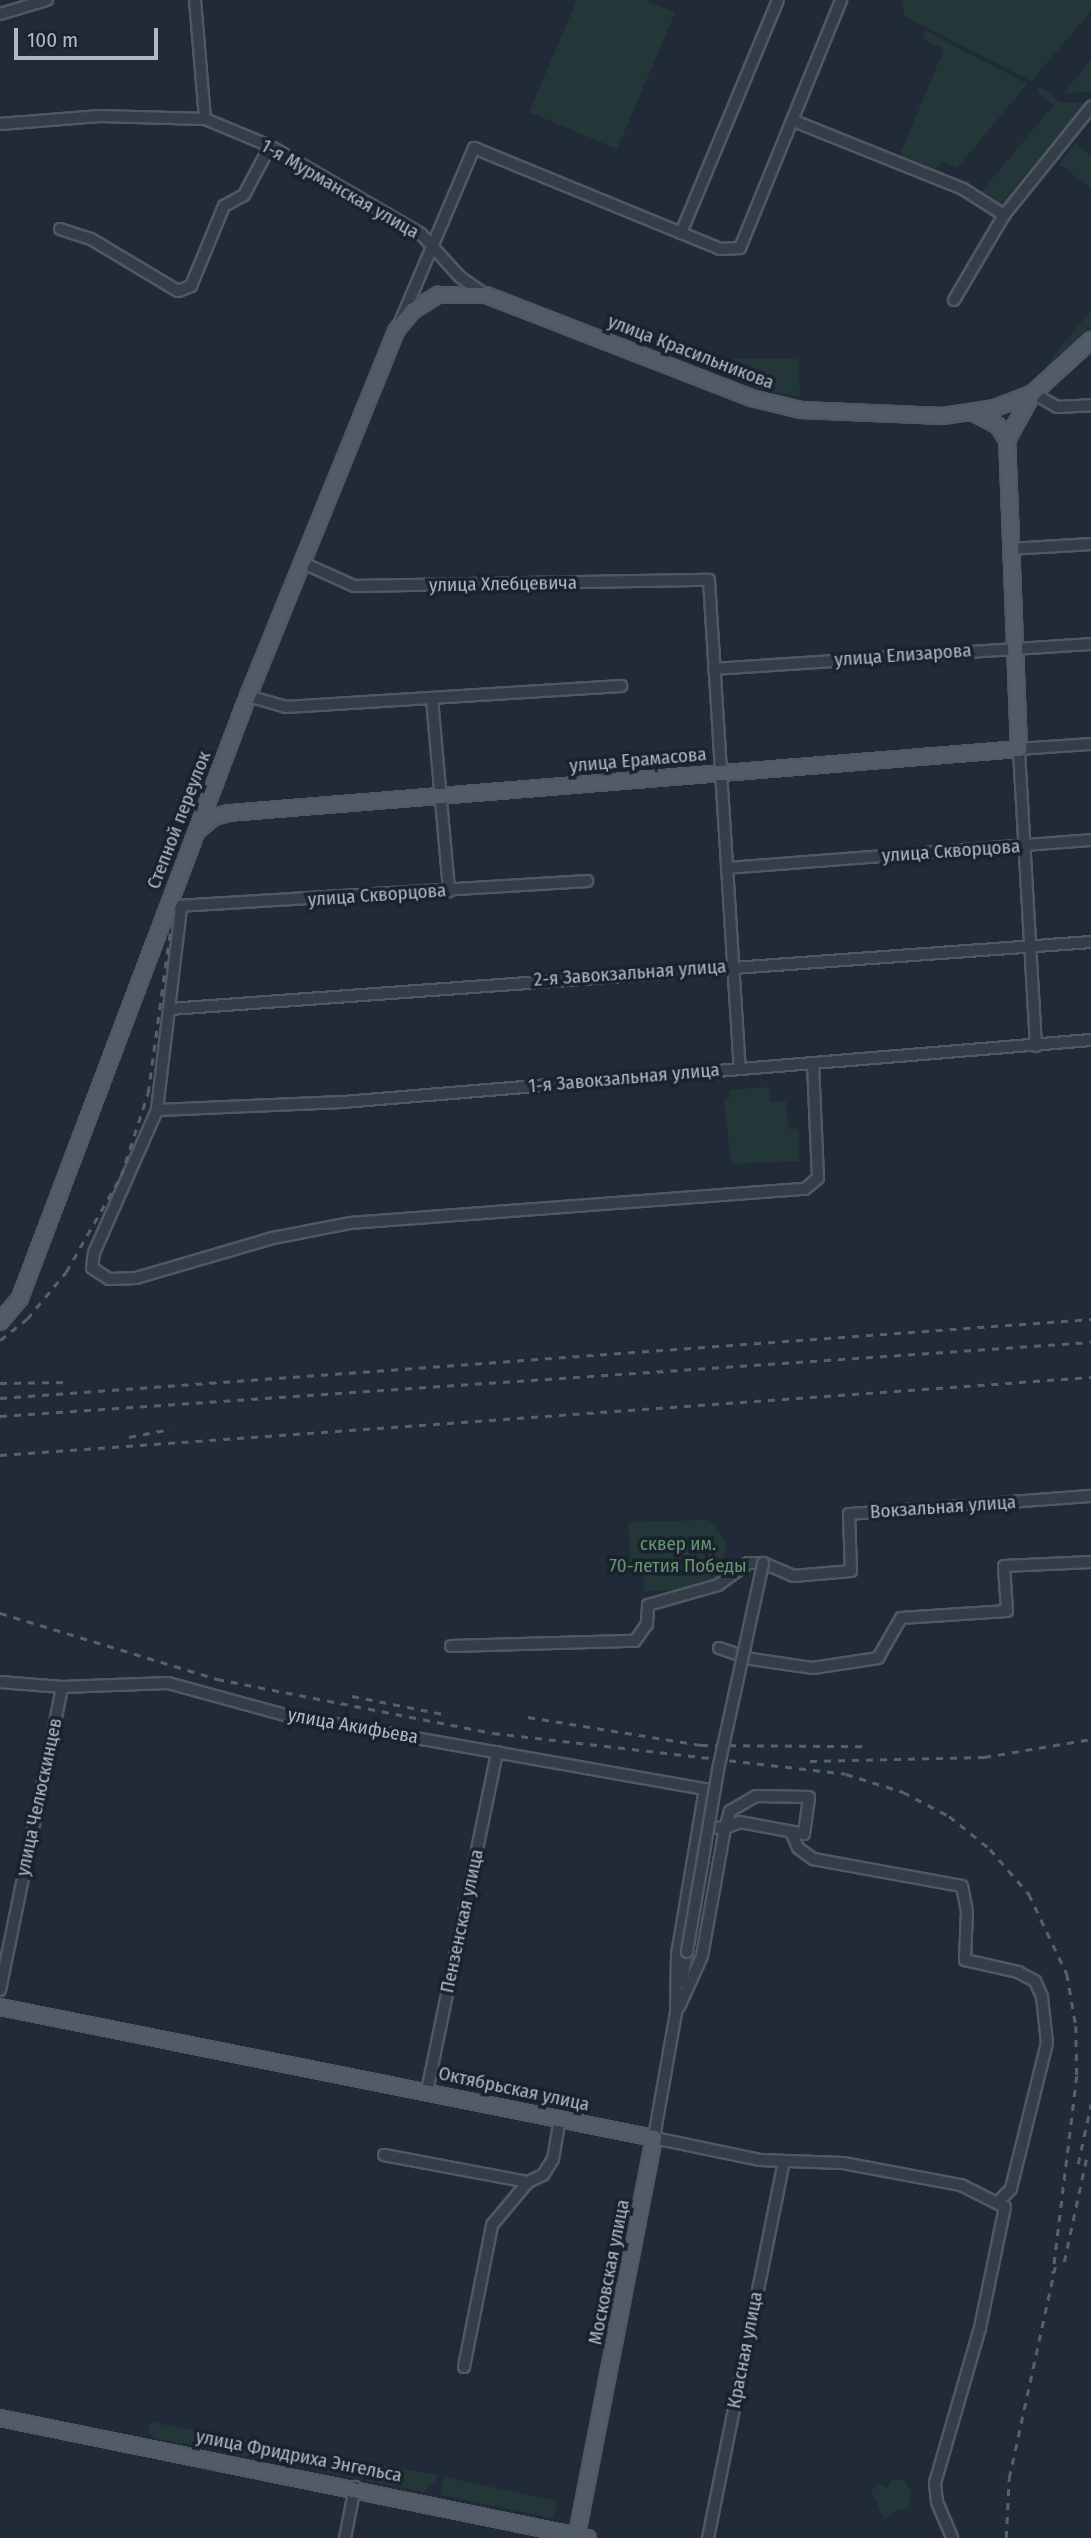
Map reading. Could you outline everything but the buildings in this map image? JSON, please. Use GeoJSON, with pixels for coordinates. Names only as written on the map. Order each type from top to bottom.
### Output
{"type":"FeatureCollection","features":[{"type":"Feature","properties":{"kind":"main road"},"geometry":{"type":"LineString","coordinates":[[396,331],[412,311],[438,295],[486,295]]}},
{"type":"Feature","properties":{"kind":"main road","name":"улица Красильникова"},"geometry":{"type":"LineString","coordinates":[[486,295],[772,404],[841,412],[974,413],[1033,393]]}},
{"type":"Feature","properties":{"kind":"main road","name":"Степной переулок"},"geometry":{"type":"LineString","coordinates":[[0,1322],[20,1298],[175,905],[195,833],[213,786],[396,331]]}},
{"type":"Feature","properties":{"kind":"main road"},"geometry":{"type":"LineString","coordinates":[[1019,749],[1007,440],[1033,393],[1091,340]]}},
{"type":"Feature","properties":{"kind":"main road"},"geometry":{"type":"LineString","coordinates":[[974,413],[998,426],[1007,440]]}},
{"type":"Feature","properties":{"kind":"main road","name":"улица Ерамасова"},"geometry":{"type":"LineString","coordinates":[[195,833],[205,822],[229,813],[1019,749]]}},
{"type":"Feature","properties":{"kind":"main road"},"geometry":{"type":"LineString","coordinates":[[213,786],[216,806],[229,813]]}},
{"type":"Feature","properties":{"kind":"main road","name":"Октябрьская улица"},"geometry":{"type":"LineString","coordinates":[[0,2007],[654,2138]]}},
{"type":"Feature","properties":{"kind":"main road","name":"Московская улица"},"geometry":{"type":"LineString","coordinates":[[580,2537],[654,2138]]}},
{"type":"Feature","properties":{"kind":"main road","name":"улица Фридриха Энгельса"},"geometry":{"type":"LineString","coordinates":[[0,2418],[355,2487],[580,2537]]}},
{"type":"Feature","properties":{"kind":"street"},"geometry":{"type":"LineString","coordinates":[[0,14],[47,0]]}},
{"type":"Feature","properties":{"kind":"street"},"geometry":{"type":"LineString","coordinates":[[195,0],[205,119]]}},
{"type":"Feature","properties":{"kind":"street"},"geometry":{"type":"LineString","coordinates":[[681,233],[778,0]]}},
{"type":"Feature","properties":{"kind":"street"},"geometry":{"type":"LineString","coordinates":[[396,331],[469,154],[478,148],[720,250],[740,248],[794,121],[841,0]]}},
{"type":"Feature","properties":{"kind":"street"},"geometry":{"type":"LineString","coordinates":[[954,300],[1004,215],[1091,107]]}},
{"type":"Feature","properties":{"kind":"street","name":"1-я Мурманская улица"},"geometry":{"type":"LineString","coordinates":[[0,124],[100,116],[205,119],[270,146],[431,244],[460,277],[486,295]]}},
{"type":"Feature","properties":{"kind":"street"},"geometry":{"type":"LineString","coordinates":[[794,121],[963,189],[1004,215]]}},
{"type":"Feature","properties":{"kind":"street"},"geometry":{"type":"LineString","coordinates":[[60,229],[91,239],[178,291],[191,286],[224,206],[244,195],[270,146]]}},
{"type":"Feature","properties":{"kind":"street"},"geometry":{"type":"LineString","coordinates":[[1033,393],[1057,407],[1091,405]]}},
{"type":"Feature","properties":{"kind":"street"},"geometry":{"type":"LineString","coordinates":[[1010,549],[1091,544]]}},
{"type":"Feature","properties":{"kind":"street","name":"улица Хлебцевича"},"geometry":{"type":"LineString","coordinates":[[303,563],[354,586],[709,580],[715,668]]}},
{"type":"Feature","properties":{"kind":"street","name":"улица Елизарова"},"geometry":{"type":"LineString","coordinates":[[715,668],[1091,644]]}},
{"type":"Feature","properties":{"kind":"street"},"geometry":{"type":"LineString","coordinates":[[715,668],[740,1068]]}},
{"type":"Feature","properties":{"kind":"street"},"geometry":{"type":"LineString","coordinates":[[248,696],[286,707],[621,685]]}},
{"type":"Feature","properties":{"kind":"street"},"geometry":{"type":"LineString","coordinates":[[432,699],[449,891]]}},
{"type":"Feature","properties":{"kind":"street","name":"улица Ерамасова"},"geometry":{"type":"LineString","coordinates":[[1019,749],[1091,744]]}},
{"type":"Feature","properties":{"kind":"street"},"geometry":{"type":"LineString","coordinates":[[1019,749],[1033,946],[1036,1046]]}},
{"type":"Feature","properties":{"kind":"street","name":"улица Скворцова"},"geometry":{"type":"LineString","coordinates":[[727,868],[1091,840]]}},
{"type":"Feature","properties":{"kind":"street","name":"улица Скворцова"},"geometry":{"type":"LineString","coordinates":[[175,905],[587,881]]}},
{"type":"Feature","properties":{"kind":"street"},"geometry":{"type":"LineString","coordinates":[[175,905],[170,1009],[157,1110],[94,1253],[92,1268],[109,1279],[136,1278],[273,1238],[350,1223],[805,1189],[818,1178],[813,1063]]}},
{"type":"Feature","properties":{"kind":"street","name":"2-я Завокзальная улица"},"geometry":{"type":"LineString","coordinates":[[170,1009],[734,965],[1091,942]]}},
{"type":"Feature","properties":{"kind":"street","name":"1-я Завокзальная улица"},"geometry":{"type":"LineString","coordinates":[[157,1110],[343,1102],[1091,1040]]}},
{"type":"Feature","properties":{"kind":"street","name":"Вокзальная улица"},"geometry":{"type":"LineString","coordinates":[[768,1565],[793,1576],[851,1571],[849,1514],[1091,1496]]}},
{"type":"Feature","properties":{"kind":"street"},"geometry":{"type":"LineString","coordinates":[[719,1648],[751,1659],[813,1668],[878,1658],[901,1618],[1007,1611],[1004,1566],[1091,1562]]}},
{"type":"Feature","properties":{"kind":"street"},"geometry":{"type":"LineString","coordinates":[[451,1646],[635,1641],[648,1624],[648,1605],[718,1585],[748,1563],[768,1565]]}},
{"type":"Feature","properties":{"kind":"street","name":"Московская улица"},"geometry":{"type":"LineString","coordinates":[[654,2138],[718,1769],[768,1565]]}},
{"type":"Feature","properties":{"kind":"street","name":"улица Акифьева"},"geometry":{"type":"LineString","coordinates":[[0,1682],[62,1687],[168,1683],[285,1715],[705,1789]]}},
{"type":"Feature","properties":{"kind":"street","name":"улица Челюскинцев"},"geometry":{"type":"LineString","coordinates":[[0,1990],[62,1687]]}},
{"type":"Feature","properties":{"kind":"street","name":"Пензенская улица"},"geometry":{"type":"LineString","coordinates":[[427,2091],[497,1752]]}},
{"type":"Feature","properties":{"kind":"street","name":"Московская улица"},"geometry":{"type":"LineString","coordinates":[[676,2012],[677,1954],[705,1789]]}},
{"type":"Feature","properties":{"kind":"street"},"geometry":{"type":"LineString","coordinates":[[698,1828],[724,1828],[740,1822],[804,1834],[809,1797],[755,1796],[730,1811],[724,1828]]}},
{"type":"Feature","properties":{"kind":"street","name":"Московская улица"},"geometry":{"type":"LineString","coordinates":[[676,2012],[702,1956],[724,1828]]}},
{"type":"Feature","properties":{"kind":"street"},"geometry":{"type":"LineString","coordinates":[[791,1832],[799,1848],[813,1859],[962,1886],[967,1911],[965,1960],[1018,1972],[1035,1981],[1042,1997],[1047,2043],[1011,2189],[998,2202],[1005,2207],[979,2329],[935,2483],[937,2502],[952,2538]]}},
{"type":"Feature","properties":{"kind":"street"},"geometry":{"type":"LineString","coordinates":[[464,2367],[492,2225],[528,2182],[543,2175],[553,2160],[560,2119]]}},
{"type":"Feature","properties":{"kind":"street","name":"Октябрьская улица"},"geometry":{"type":"LineString","coordinates":[[654,2138],[784,2162],[843,2163],[961,2185],[998,2202]]}},
{"type":"Feature","properties":{"kind":"street"},"geometry":{"type":"LineString","coordinates":[[384,2155],[528,2182]]}},
{"type":"Feature","properties":{"kind":"street","name":"Красная улица"},"geometry":{"type":"LineString","coordinates":[[708,2538],[784,2162]]}},
{"type":"Feature","properties":{"kind":"street"},"geometry":{"type":"LineString","coordinates":[[345,2538],[355,2487]]}},
{"type":"Feature","properties":{"kind":"green space"},"geometry":{"type":"Polygon","coordinates":[[[577,0],[645,0],[675,13],[617,149],[529,112],[577,0]]]}},
{"type":"Feature","properties":{"kind":"green space"},"geometry":{"type":"Polygon","coordinates":[[[903,0],[1091,0],[1091,11],[1031,81],[904,16],[903,0]]]}},
{"type":"Feature","properties":{"kind":"green space"},"geometry":{"type":"Polygon","coordinates":[[[926,31],[1027,84],[957,168],[943,161],[935,169],[900,155],[944,49],[923,39],[926,31]]]}},
{"type":"Feature","properties":{"kind":"green space"},"geometry":{"type":"Polygon","coordinates":[[[1091,60],[1091,91],[1063,94],[1091,60]]]}},
{"type":"Feature","properties":{"kind":"green space"},"geometry":{"type":"Polygon","coordinates":[[[1040,87],[1060,102],[1085,103],[1001,204],[980,193],[1054,105],[1037,91],[1040,87]]]}},
{"type":"Feature","properties":{"kind":"green space"},"geometry":{"type":"Polygon","coordinates":[[[1076,143],[1091,155],[1091,188],[1059,164],[1076,143]]]}},
{"type":"Feature","properties":{"kind":"green space"},"geometry":{"type":"Polygon","coordinates":[[[1091,310],[1091,326],[1044,368],[1091,310]]]}},
{"type":"Feature","properties":{"kind":"green space"},"geometry":{"type":"Polygon","coordinates":[[[694,359],[798,359],[800,397],[757,389],[694,359]]]}},
{"type":"Feature","properties":{"kind":"green space"},"geometry":{"type":"Polygon","coordinates":[[[768,1087],[770,1102],[786,1101],[788,1129],[798,1129],[799,1161],[731,1164],[724,1098],[730,1098],[729,1090],[768,1087]]]}},
{"type":"Feature","properties":{"kind":"green space","name":"сквер им. 70-летия Победы"},"geometry":{"type":"Polygon","coordinates":[[[709,1520],[727,1542],[720,1578],[685,1590],[644,1591],[643,1566],[631,1566],[628,1522],[709,1520]]]}},
{"type":"Feature","properties":{"kind":"green space"},"geometry":{"type":"Polygon","coordinates":[[[150,2422],[437,2475],[436,2480],[424,2492],[155,2438],[148,2432],[150,2422]]]}},
{"type":"Feature","properties":{"kind":"green space"},"geometry":{"type":"Polygon","coordinates":[[[444,2477],[557,2501],[554,2519],[440,2495],[444,2477]]]}},
{"type":"Feature","properties":{"kind":"green space"},"geometry":{"type":"Polygon","coordinates":[[[892,2479],[905,2481],[911,2493],[909,2508],[894,2511],[889,2518],[884,2518],[871,2490],[877,2484],[888,2488],[892,2479]]]}},
{"type":"Feature","properties":{"kind":"railway"},"geometry":{"type":"LineString","coordinates":[[0,1340],[27,1319],[66,1272],[121,1176],[148,1093],[170,933]]}},
{"type":"Feature","properties":{"kind":"railway"},"geometry":{"type":"LineString","coordinates":[[0,1398],[1091,1319]]}},
{"type":"Feature","properties":{"kind":"railway"},"geometry":{"type":"LineString","coordinates":[[0,1416],[1091,1342]]}},
{"type":"Feature","properties":{"kind":"railway"},"geometry":{"type":"LineString","coordinates":[[0,1455],[1091,1377]]}},
{"type":"Feature","properties":{"kind":"railway"},"geometry":{"type":"LineString","coordinates":[[0,1383],[69,1382]]}},
{"type":"Feature","properties":{"kind":"railway"},"geometry":{"type":"LineString","coordinates":[[129,1437],[170,1429]]}},
{"type":"Feature","properties":{"kind":"railway"},"geometry":{"type":"LineString","coordinates":[[0,1613],[217,1679],[493,1733],[846,1774],[903,1792],[949,1816],[990,1849],[1029,1894],[1067,1974],[1076,2026],[1077,2076],[1053,2274]]}},
{"type":"Feature","properties":{"kind":"railway"},"geometry":{"type":"LineString","coordinates":[[352,1696],[448,1715]]}},
{"type":"Feature","properties":{"kind":"railway"},"geometry":{"type":"LineString","coordinates":[[528,1717],[701,1745],[864,1746]]}},
{"type":"Feature","properties":{"kind":"railway"},"geometry":{"type":"LineString","coordinates":[[810,1761],[984,1757],[1091,1739]]}},
{"type":"Feature","properties":{"kind":"railway"},"geometry":{"type":"LineString","coordinates":[[1078,2164],[1091,2104]]}},
{"type":"Feature","properties":{"kind":"railway"},"geometry":{"type":"LineString","coordinates":[[1064,2262],[1087,2156]]}},
{"type":"Feature","properties":{"kind":"railway"},"geometry":{"type":"LineString","coordinates":[[1006,2538],[1009,2478],[1055,2267]]}}]}
